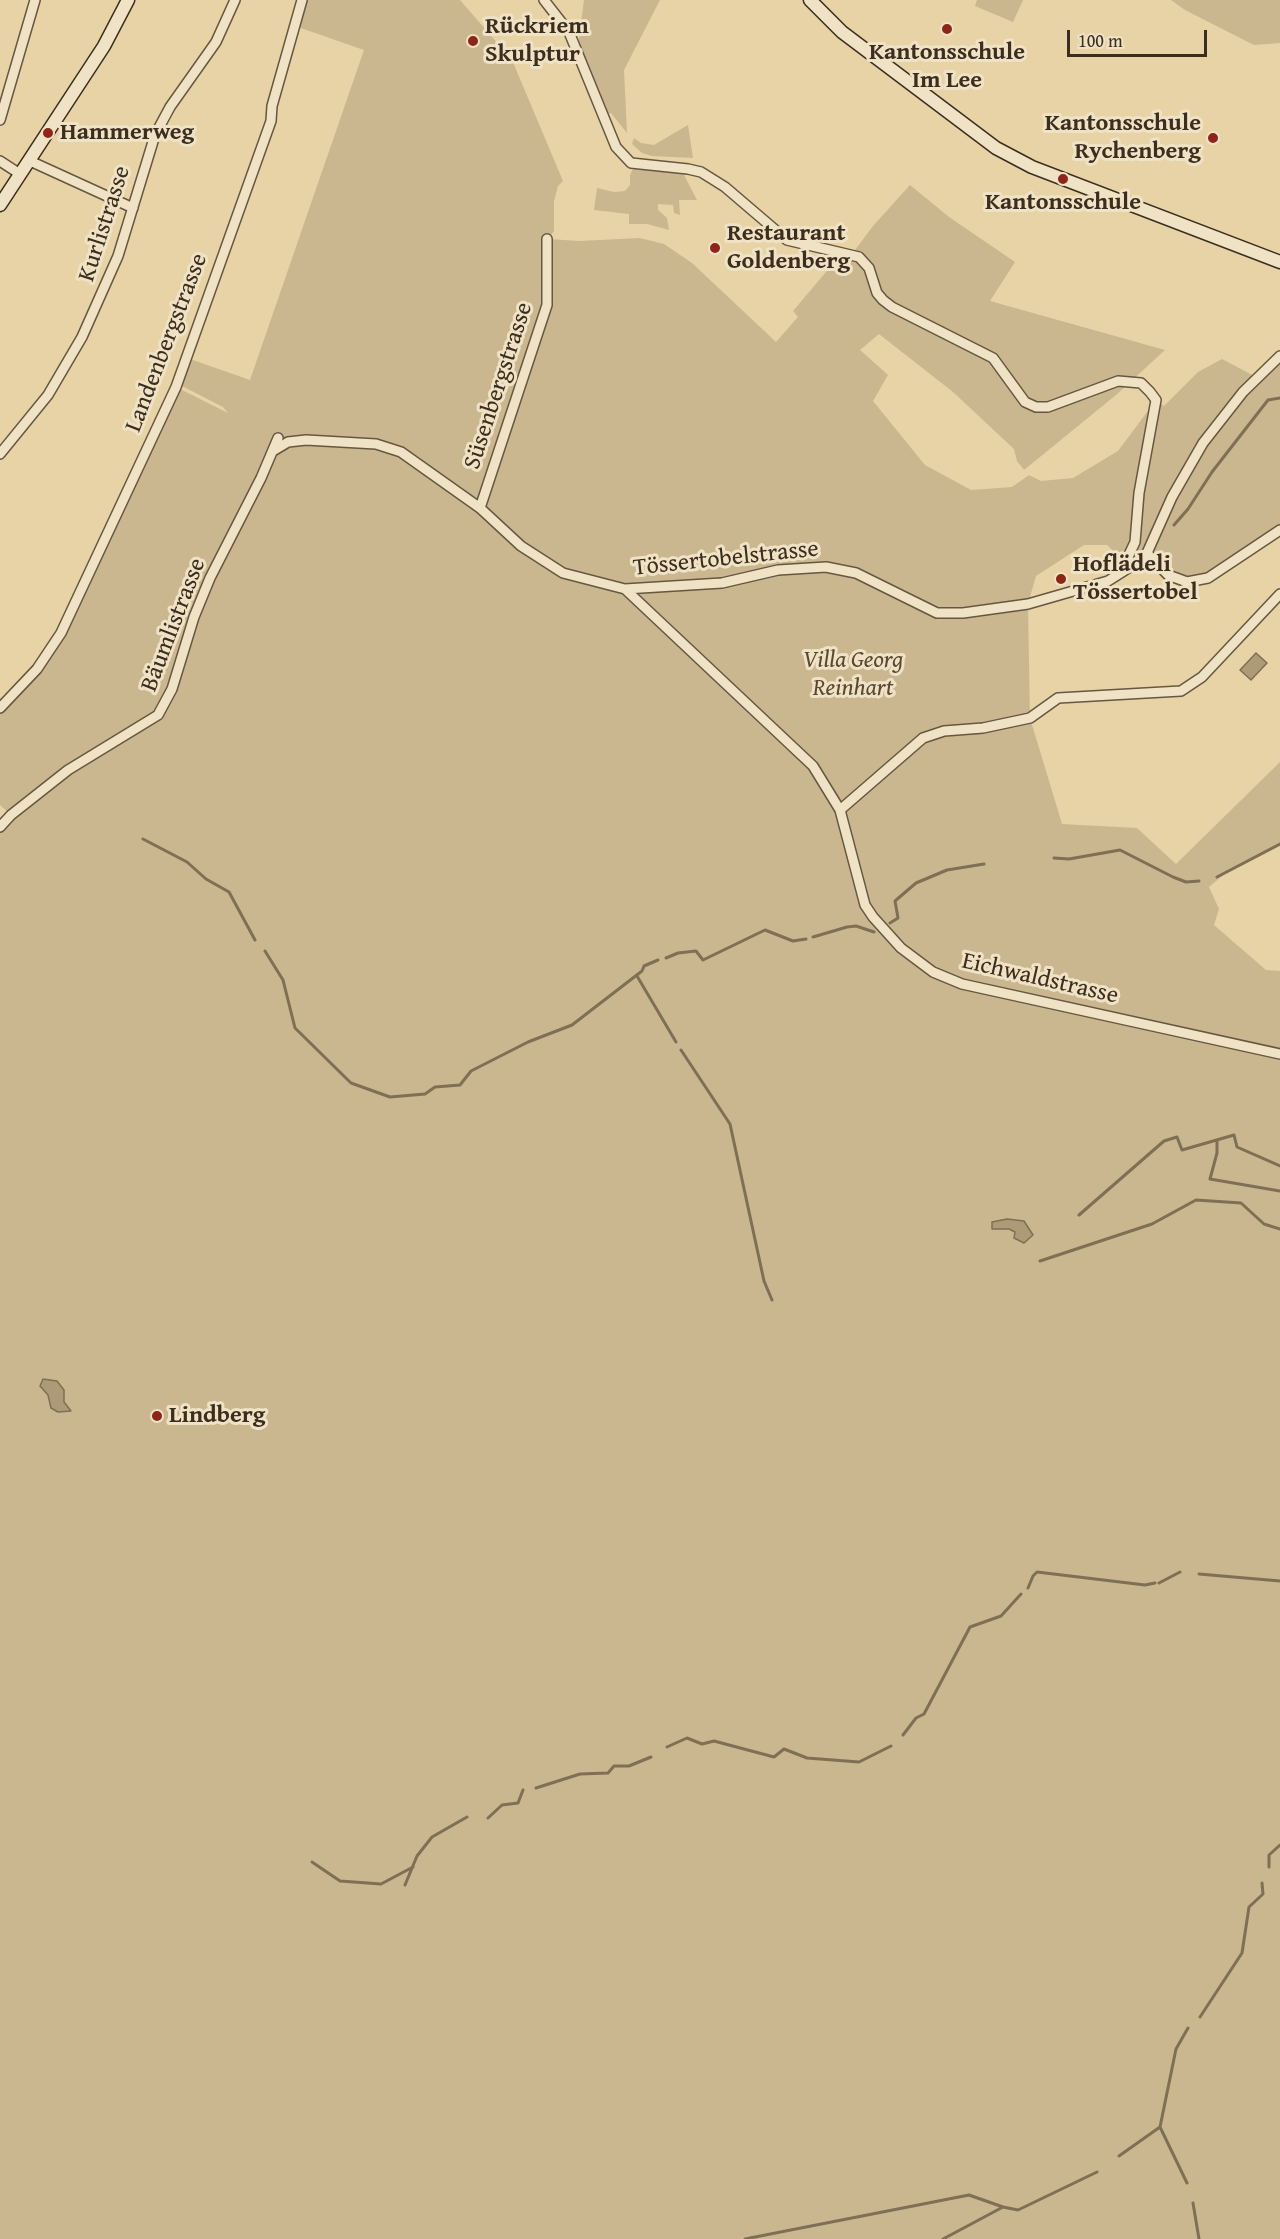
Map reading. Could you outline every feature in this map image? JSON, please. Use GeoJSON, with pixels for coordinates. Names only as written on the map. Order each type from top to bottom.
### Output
{"type":"FeatureCollection","features":[{"type":"Feature","properties":{"kind":"street"},"geometry":{"type":"LineString","coordinates":[[0,120],[25,42],[35,0]]}},
{"type":"Feature","properties":{"kind":"street"},"geometry":{"type":"LineString","coordinates":[[0,205],[104,46],[128,0]]}},
{"type":"Feature","properties":{"kind":"street","name":"Kurlistrasse"},"geometry":{"type":"LineString","coordinates":[[0,454],[48,395],[82,337],[110,277],[149,150],[163,120],[216,42],[235,0]]}},
{"type":"Feature","properties":{"kind":"street","name":"Landenbergstrasse"},"geometry":{"type":"LineString","coordinates":[[0,708],[37,669],[61,633],[176,387],[271,121],[272,105],[302,0]]}},
{"type":"Feature","properties":{"kind":"street"},"geometry":{"type":"LineString","coordinates":[[544,0],[569,32],[616,147],[632,163],[688,168],[701,172],[725,187],[788,240],[859,257],[869,268],[877,293],[883,300],[892,307],[993,358],[1024,402],[1036,407],[1048,407],[1118,381],[1141,383],[1156,400],[1139,493],[1136,542],[1128,557],[1130,567]]}},
{"type":"Feature","properties":{"kind":"street"},"geometry":{"type":"LineString","coordinates":[[810,0],[842,32],[996,148],[1032,167],[1280,262]]}},
{"type":"Feature","properties":{"kind":"street"},"geometry":{"type":"LineString","coordinates":[[0,161],[20,174]]}},
{"type":"Feature","properties":{"kind":"street"},"geometry":{"type":"LineString","coordinates":[[30,161],[133,208]]}},
{"type":"Feature","properties":{"kind":"street","name":"Süsenbergstrasse"},"geometry":{"type":"LineString","coordinates":[[480,508],[547,305],[547,239]]}},
{"type":"Feature","properties":{"kind":"street","name":"Tössertobelstrasse"},"geometry":{"type":"LineString","coordinates":[[273,451],[288,442],[306,440],[376,444],[400,452],[480,508],[521,546],[563,573],[625,589],[722,583],[778,570],[826,567],[856,573],[937,612],[963,613],[1028,604],[1108,581],[1130,567],[1147,553],[1172,497],[1203,443],[1243,392],[1280,356]]}},
{"type":"Feature","properties":{"kind":"street","name":"Bäumlistrasse"},"geometry":{"type":"LineString","coordinates":[[0,826],[68,770],[148,722],[162,710],[172,689],[194,617],[210,578],[278,438]]}},
{"type":"Feature","properties":{"kind":"street"},"geometry":{"type":"LineString","coordinates":[[1147,553],[1168,575],[1187,582],[1208,578],[1280,530]]}},
{"type":"Feature","properties":{"kind":"street","name":"Eichwaldstrasse"},"geometry":{"type":"LineString","coordinates":[[625,589],[813,766],[840,810],[865,905],[902,948],[933,972],[962,984],[1280,1054]]}},
{"type":"Feature","properties":{"kind":"street"},"geometry":{"type":"LineString","coordinates":[[840,810],[923,738],[944,731],[983,728],[1030,718],[1058,698],[1127,692],[1171,693],[1181,691],[1202,677],[1280,594]]}},
{"type":"Feature","properties":{"kind":"green space","name":"Lindberg"},"geometry":{"type":"Polygon","coordinates":[[[302,0],[460,0],[512,60],[563,181],[558,186],[554,201],[554,231],[548,239],[579,241],[640,238],[664,244],[692,263],[776,342],[798,317],[793,311],[832,265],[817,248],[852,254],[873,226],[910,185],[949,217],[1015,262],[990,301],[1165,350],[1116,395],[1024,470],[1017,461],[1014,449],[953,392],[879,334],[860,350],[888,375],[873,401],[925,465],[971,490],[1012,487],[1029,475],[1041,481],[1073,478],[1118,451],[1156,400],[1164,406],[1198,372],[1222,359],[1258,378],[1280,356],[1280,524],[1277,530],[1208,578],[1187,582],[1168,575],[1147,553],[1130,567],[1107,545],[1084,545],[1036,576],[1028,604],[1030,718],[1062,824],[1137,828],[1176,864],[1280,762],[1280,844],[1228,871],[1209,887],[1219,909],[1214,925],[1266,970],[1280,971],[1280,2239],[0,2239],[0,827],[11,815],[0,805],[0,708],[61,633],[176,387],[228,413],[223,407],[182,386],[190,359],[250,380],[364,50],[295,26],[302,0]]]}},
{"type":"Feature","properties":{"kind":"green space"},"geometry":{"type":"Polygon","coordinates":[[[584,0],[660,0],[624,70],[627,133],[611,113],[601,116],[577,54],[584,0]]]}},
{"type":"Feature","properties":{"kind":"green space"},"geometry":{"type":"Polygon","coordinates":[[[977,0],[1023,0],[1013,22],[975,6],[977,0]]]}},
{"type":"Feature","properties":{"kind":"green space"},"geometry":{"type":"Polygon","coordinates":[[[1171,0],[1280,0],[1280,43],[1254,45],[1185,10],[1171,0]]]}},
{"type":"Feature","properties":{"kind":"green space"},"geometry":{"type":"Polygon","coordinates":[[[688,125],[693,158],[652,156],[642,153],[632,144],[634,138],[641,143],[654,145],[688,125]]]}},
{"type":"Feature","properties":{"kind":"green space"},"geometry":{"type":"Polygon","coordinates":[[[633,169],[683,173],[697,200],[679,200],[680,215],[674,213],[673,205],[658,204],[658,210],[667,218],[669,230],[647,224],[629,224],[629,214],[594,210],[597,188],[614,192],[625,191],[630,185],[630,175],[633,169]]]}},
{"type":"Feature","properties":{"kind":"shaded area"},"geometry":{"type":"Polygon","coordinates":[[[1256,653],[1267,663],[1251,680],[1240,670],[1256,653]]]}},
{"type":"Feature","properties":{"kind":"shaded area"},"geometry":{"type":"Polygon","coordinates":[[[1007,1219],[1024,1221],[1033,1235],[1024,1243],[1014,1238],[1015,1232],[1009,1229],[992,1229],[992,1222],[1007,1219]]]}},
{"type":"Feature","properties":{"kind":"shaded area"},"geometry":{"type":"Polygon","coordinates":[[[43,1379],[57,1381],[64,1390],[64,1402],[71,1411],[58,1412],[51,1408],[48,1395],[40,1386],[43,1379]]]}},
{"type":"Feature","properties":{"kind":"waterway"},"geometry":{"type":"LineString","coordinates":[[1174,525],[1268,400],[1280,398]]}},
{"type":"Feature","properties":{"kind":"waterway"},"geometry":{"type":"LineString","coordinates":[[143,839],[187,862],[206,879],[229,892],[255,940]]}},
{"type":"Feature","properties":{"kind":"waterway"},"geometry":{"type":"LineString","coordinates":[[1217,877],[1280,844]]}},
{"type":"Feature","properties":{"kind":"waterway"},"geometry":{"type":"LineString","coordinates":[[1054,858],[1069,859],[1120,850],[1173,877],[1186,882],[1199,881]]}},
{"type":"Feature","properties":{"kind":"waterway"},"geometry":{"type":"LineString","coordinates":[[890,923],[898,918],[895,901],[916,883],[947,870],[984,864]]}},
{"type":"Feature","properties":{"kind":"waterway"},"geometry":{"type":"LineString","coordinates":[[813,937],[856,926],[874,932]]}},
{"type":"Feature","properties":{"kind":"waterway"},"geometry":{"type":"LineString","coordinates":[[666,958],[678,953],[696,951],[703,960],[765,930],[793,941],[806,939]]}},
{"type":"Feature","properties":{"kind":"waterway"},"geometry":{"type":"LineString","coordinates":[[265,951],[283,980],[295,1028],[351,1083],[390,1097],[425,1094],[435,1087],[460,1085],[471,1071],[528,1042],[572,1025],[642,971],[644,966],[658,960]]}},
{"type":"Feature","properties":{"kind":"waterway"},"geometry":{"type":"LineString","coordinates":[[637,976],[676,1042]]}},
{"type":"Feature","properties":{"kind":"waterway"},"geometry":{"type":"LineString","coordinates":[[681,1050],[730,1124],[764,1281],[772,1300]]}},
{"type":"Feature","properties":{"kind":"waterway"},"geometry":{"type":"LineString","coordinates":[[1079,1215],[1164,1141],[1177,1137],[1182,1150],[1234,1135],[1237,1147],[1280,1166]]}},
{"type":"Feature","properties":{"kind":"waterway"},"geometry":{"type":"LineString","coordinates":[[1217,1140],[1217,1153],[1210,1179],[1280,1191]]}},
{"type":"Feature","properties":{"kind":"waterway"},"geometry":{"type":"LineString","coordinates":[[1040,1261],[1152,1224],[1196,1200],[1241,1203],[1264,1224],[1280,1229]]}},
{"type":"Feature","properties":{"kind":"waterway"},"geometry":{"type":"LineString","coordinates":[[1028,1588],[1037,1572],[1145,1585],[1155,1583]]}},
{"type":"Feature","properties":{"kind":"waterway"},"geometry":{"type":"LineString","coordinates":[[1159,1583],[1180,1572]]}},
{"type":"Feature","properties":{"kind":"waterway"},"geometry":{"type":"LineString","coordinates":[[1199,1574],[1280,1581]]}},
{"type":"Feature","properties":{"kind":"waterway"},"geometry":{"type":"LineString","coordinates":[[903,1735],[916,1718],[924,1714],[970,1627],[1001,1616],[1021,1594]]}},
{"type":"Feature","properties":{"kind":"waterway"},"geometry":{"type":"LineString","coordinates":[[667,1747],[687,1738],[702,1744],[714,1741],[774,1757],[784,1749],[807,1758],[859,1762],[891,1746]]}},
{"type":"Feature","properties":{"kind":"waterway"},"geometry":{"type":"LineString","coordinates":[[536,1788],[580,1774],[608,1773],[614,1766],[629,1766],[651,1757]]}},
{"type":"Feature","properties":{"kind":"waterway"},"geometry":{"type":"LineString","coordinates":[[488,1818],[502,1805],[518,1803],[523,1790]]}},
{"type":"Feature","properties":{"kind":"waterway"},"geometry":{"type":"LineString","coordinates":[[405,1885],[417,1856],[432,1837],[467,1817]]}},
{"type":"Feature","properties":{"kind":"waterway"},"geometry":{"type":"LineString","coordinates":[[1269,1867],[1269,1855],[1280,1845]]}},
{"type":"Feature","properties":{"kind":"waterway"},"geometry":{"type":"LineString","coordinates":[[312,1862],[340,1881],[381,1884],[413,1867]]}},
{"type":"Feature","properties":{"kind":"waterway"},"geometry":{"type":"LineString","coordinates":[[1200,2017],[1242,1953],[1249,1907],[1263,1894],[1262,1883]]}},
{"type":"Feature","properties":{"kind":"waterway"},"geometry":{"type":"LineString","coordinates":[[1119,2156],[1160,2127],[1176,2049],[1188,2028]]}},
{"type":"Feature","properties":{"kind":"waterway"},"geometry":{"type":"LineString","coordinates":[[1160,2127],[1187,2183]]}},
{"type":"Feature","properties":{"kind":"waterway"},"geometry":{"type":"LineString","coordinates":[[943,2239],[1003,2207],[1018,2210],[1097,2172]]}},
{"type":"Feature","properties":{"kind":"waterway"},"geometry":{"type":"LineString","coordinates":[[745,2239],[969,2195],[1003,2207]]}},
{"type":"Feature","properties":{"kind":"waterway"},"geometry":{"type":"LineString","coordinates":[[1193,2203],[1199,2239]]}},
{"type":"Feature","properties":{"kind":"place","name":"Kantonsschule Im Lee"},"geometry":{"type":"Point","coordinates":[947,29]}},
{"type":"Feature","properties":{"kind":"place","name":"Rückriem Skulptur"},"geometry":{"type":"Point","coordinates":[473,41]}},
{"type":"Feature","properties":{"kind":"place","name":"Hammerweg"},"geometry":{"type":"Point","coordinates":[48,133]}},
{"type":"Feature","properties":{"kind":"place","name":"Kantonsschule Rychenberg"},"geometry":{"type":"Point","coordinates":[1213,138]}},
{"type":"Feature","properties":{"kind":"place","name":"Kantonsschule"},"geometry":{"type":"Point","coordinates":[1063,179]}},
{"type":"Feature","properties":{"kind":"place","name":"Restaurant Goldenberg"},"geometry":{"type":"Point","coordinates":[715,248]}},
{"type":"Feature","properties":{"kind":"place","name":"Hoflädeli Tössertobel"},"geometry":{"type":"Point","coordinates":[1061,579]}},
{"type":"Feature","properties":{"kind":"place","name":"Lindberg"},"geometry":{"type":"Point","coordinates":[157,1416]}},
{"type":"Feature","properties":{"kind":"park label","name":"Villa Georg Reinhart"},"geometry":{"type":"Point","coordinates":[853,675]}}]}
